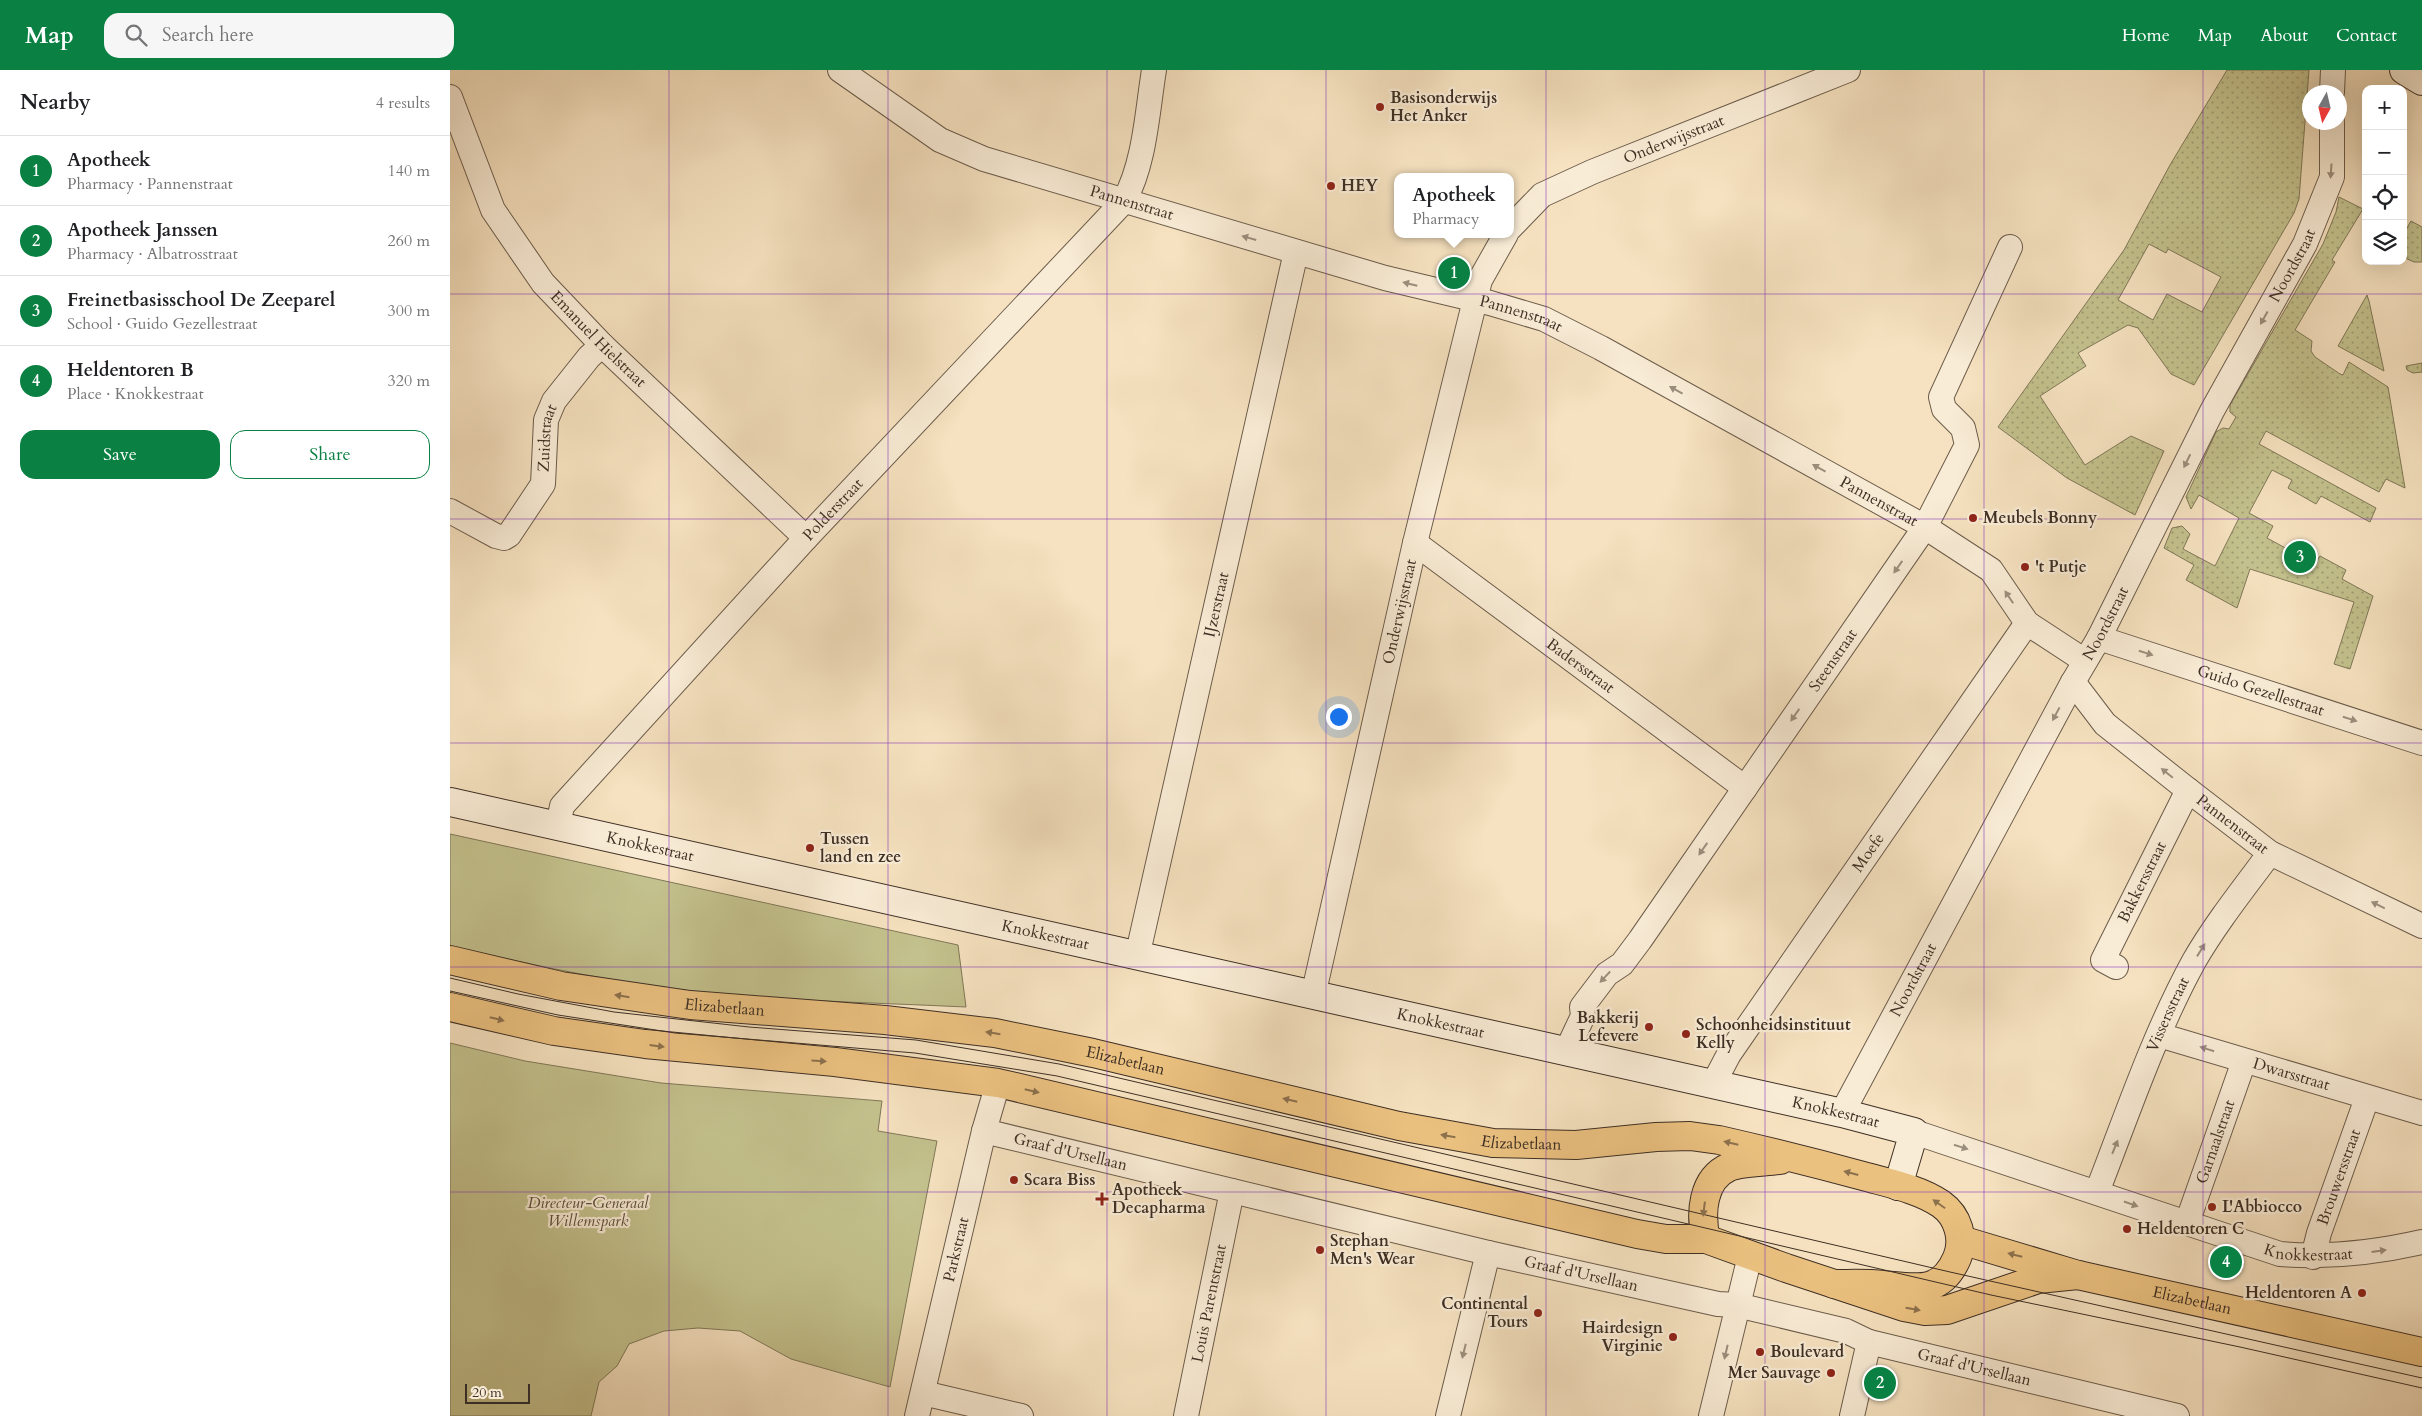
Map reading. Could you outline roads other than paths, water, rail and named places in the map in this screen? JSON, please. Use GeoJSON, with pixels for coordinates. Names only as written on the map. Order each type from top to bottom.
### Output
{"type":"FeatureCollection","features":[{"type":"Feature","properties":{"kind":"main road","name":"Elizabetlaan"},"geometry":{"type":"LineString","coordinates":[[450,960],[561,986],[690,1005],[885,1020],[995,1033],[1093,1054],[1399,1126],[1493,1143],[1576,1145],[1690,1136],[1719,1140],[1796,1158],[1898,1186],[1929,1197],[1943,1205],[1956,1221],[1961,1240],[1958,1257],[1950,1272],[1939,1283],[1916,1289],[1882,1284],[1834,1284]]}},
{"type":"Feature","properties":{"kind":"main road","name":"Elizabetlaan"},"geometry":{"type":"LineString","coordinates":[[450,1007],[554,1031],[645,1044],[835,1062],[944,1075],[998,1084],[1636,1234],[1666,1239],[1706,1239],[1834,1284],[1904,1307],[1925,1311],[1947,1310],[2038,1279],[2078,1275]]}},
{"type":"Feature","properties":{"kind":"main road","name":"Elizabetlaan"},"geometry":{"type":"LineString","coordinates":[[1706,1239],[1703,1214],[1705,1198],[1718,1175],[1730,1167],[1796,1158]]}},
{"type":"Feature","properties":{"kind":"main road","name":"Elizabetlaan"},"geometry":{"type":"LineString","coordinates":[[1961,1240],[2078,1275],[2422,1352]]}},
{"type":"Feature","properties":{"kind":"street","name":"Pannenstraat"},"geometry":{"type":"LineString","coordinates":[[840,70],[940,140],[984,159],[1385,278],[1544,319],[1610,353],[1925,527],[1991,570],[2027,623],[2085,661]]}},
{"type":"Feature","properties":{"kind":"street","name":"Polderstraat"},"geometry":{"type":"LineString","coordinates":[[558,826],[562,806],[806,538],[1124,201],[1133,185],[1138,166],[1154,70]]}},
{"type":"Feature","properties":{"kind":"street","name":"Onderwijsstraat"},"geometry":{"type":"LineString","coordinates":[[1514,224],[1542,195],[1592,172],[1848,70]]}},
{"type":"Feature","properties":{"kind":"street"},"geometry":{"type":"LineString","coordinates":[[2332,85],[2333,70]]}},
{"type":"Feature","properties":{"kind":"street"},"geometry":{"type":"LineString","coordinates":[[2404,70],[2422,81]]}},
{"type":"Feature","properties":{"kind":"street","name":"Emanuel Hielstraat"},"geometry":{"type":"LineString","coordinates":[[450,97],[466,145],[493,210],[543,283],[602,345],[806,538]]}},
{"type":"Feature","properties":{"kind":"street","name":"Noordstraat"},"geometry":{"type":"LineString","coordinates":[[1842,1113],[2073,682],[2099,638],[2212,411],[2305,244],[2332,177],[2332,130]]}},
{"type":"Feature","properties":{"kind":"street","name":"Onderwijsstraat"},"geometry":{"type":"LineString","coordinates":[[1312,996],[1416,543],[1480,280],[1504,238]]}},
{"type":"Feature","properties":{"kind":"street","name":"Steenstraat"},"geometry":{"type":"LineString","coordinates":[[1566,1052],[1583,1016],[1582,1007],[1607,974],[1622,964],[1925,527],[1967,445],[1963,428],[1944,409],[1941,397],[2010,247]]}},
{"type":"Feature","properties":{"kind":"street","name":"IJzerstraat"},"geometry":{"type":"LineString","coordinates":[[1137,957],[1296,252]]}},
{"type":"Feature","properties":{"kind":"street","name":"Zuidstraat"},"geometry":{"type":"LineString","coordinates":[[450,511],[496,536],[504,538],[509,535],[543,484],[546,420],[554,401],[589,357],[602,345]]}},
{"type":"Feature","properties":{"kind":"street","name":"Badersstraat"},"geometry":{"type":"LineString","coordinates":[[1416,543],[1745,788]]}},
{"type":"Feature","properties":{"kind":"street","name":"Moefe"},"geometry":{"type":"LineString","coordinates":[[1715,1085],[1729,1054],[2027,623]]}},
{"type":"Feature","properties":{"kind":"street","name":"Guido Gezellestraat"},"geometry":{"type":"LineString","coordinates":[[2099,638],[2422,743]]}},
{"type":"Feature","properties":{"kind":"street","name":"Pannenstraat"},"geometry":{"type":"LineString","coordinates":[[2073,682],[2105,724],[2270,853],[2422,926]]}},
{"type":"Feature","properties":{"kind":"street","name":"Bakkersstraat"},"geometry":{"type":"LineString","coordinates":[[2116,968],[2103,960],[2188,790]]}},
{"type":"Feature","properties":{"kind":"street","name":"Knokkestraat"},"geometry":{"type":"LineString","coordinates":[[450,802],[1842,1113],[1914,1132],[2263,1250],[2280,1254],[2313,1257],[2383,1251],[2422,1242]]}},
{"type":"Feature","properties":{"kind":"street","name":"Vissersstraat"},"geometry":{"type":"LineString","coordinates":[[2096,1192],[2159,1035],[2194,961],[2216,926],[2270,853]]}},
{"type":"Feature","properties":{"kind":"street","name":"Dwarsstraat"},"geometry":{"type":"LineString","coordinates":[[2159,1035],[2422,1113]]}},
{"type":"Feature","properties":{"kind":"street","name":"Garnaalstraat"},"geometry":{"type":"LineString","coordinates":[[2187,1223],[2244,1061]]}},
{"type":"Feature","properties":{"kind":"street","name":"Parkstraat"},"geometry":{"type":"LineString","coordinates":[[917,1416],[984,1131],[998,1084]]}},
{"type":"Feature","properties":{"kind":"street","name":"Brouwersstraat"},"geometry":{"type":"LineString","coordinates":[[2313,1257],[2319,1233],[2367,1098]]}},
{"type":"Feature","properties":{"kind":"street","name":"Graaf d'Ursellaan"},"geometry":{"type":"LineString","coordinates":[[984,1131],[1488,1253],[1718,1304],[1737,1305],[1846,1331],[1869,1342],[2177,1416]]}},
{"type":"Feature","properties":{"kind":"street"},"geometry":{"type":"LineString","coordinates":[[1898,1186],[1914,1132]]}},
{"type":"Feature","properties":{"kind":"street","name":"Louis Parentstraat"},"geometry":{"type":"LineString","coordinates":[[1186,1416],[1232,1191]]}},
{"type":"Feature","properties":{"kind":"street"},"geometry":{"type":"LineString","coordinates":[[1448,1416],[1488,1253]]}},
{"type":"Feature","properties":{"kind":"street"},"geometry":{"type":"LineString","coordinates":[[1711,1416],[1750,1256]]}},
{"type":"Feature","properties":{"kind":"street"},"geometry":{"type":"LineString","coordinates":[[1852,1416],[1869,1342]]}},
{"type":"Feature","properties":{"kind":"street"},"geometry":{"type":"LineString","coordinates":[[923,1393],[1021,1416]]}},
{"type":"Feature","properties":{"kind":"tram line"},"geometry":{"type":"LineString","coordinates":[[450,978],[518,994],[614,1012],[749,1027],[916,1040],[1059,1064],[1950,1272],[2422,1378]]}},
{"type":"Feature","properties":{"kind":"tram line"},"geometry":{"type":"LineString","coordinates":[[450,991],[558,1015],[675,1033],[915,1053],[1057,1076],[1991,1295],[2240,1347],[2422,1388]]}},
{"type":"Feature","properties":{"kind":"place","name":"Basisonderwijs Het Anker"},"geometry":{"type":"Point","coordinates":[1380,107]}},
{"type":"Feature","properties":{"kind":"place","name":"HEY"},"geometry":{"type":"Point","coordinates":[1331,186]}},
{"type":"Feature","properties":{"kind":"place","name":"Apotheek"},"geometry":{"type":"Point","coordinates":[1454,273]}},
{"type":"Feature","properties":{"kind":"place","name":"Meubels Bonny"},"geometry":{"type":"Point","coordinates":[1973,518]}},
{"type":"Feature","properties":{"kind":"place","name":"Freinetbasisschool De Zeeparel"},"geometry":{"type":"Point","coordinates":[2300,557]}},
{"type":"Feature","properties":{"kind":"place","name":"'t Putje"},"geometry":{"type":"Point","coordinates":[2025,567]}},
{"type":"Feature","properties":{"kind":"place","name":"Tussen land en zee"},"geometry":{"type":"Point","coordinates":[810,848]}},
{"type":"Feature","properties":{"kind":"place","name":"Bakkerij Lefevere"},"geometry":{"type":"Point","coordinates":[1649,1027]}},
{"type":"Feature","properties":{"kind":"place","name":"Schoonheidsinstituut Kelly"},"geometry":{"type":"Point","coordinates":[1686,1034]}},
{"type":"Feature","properties":{"kind":"place","name":"Scara Biss"},"geometry":{"type":"Point","coordinates":[1014,1180]}},
{"type":"Feature","properties":{"kind":"place","name":"Apotheek Decapharma"},"geometry":{"type":"Point","coordinates":[1102,1199]}},
{"type":"Feature","properties":{"kind":"place","name":"L'Abbiocco"},"geometry":{"type":"Point","coordinates":[2212,1207]}},
{"type":"Feature","properties":{"kind":"place","name":"Heldentoren C"},"geometry":{"type":"Point","coordinates":[2127,1229]}},
{"type":"Feature","properties":{"kind":"place","name":"Stephan Men's Wear"},"geometry":{"type":"Point","coordinates":[1320,1250]}},
{"type":"Feature","properties":{"kind":"place","name":"Heldentoren B"},"geometry":{"type":"Point","coordinates":[2226,1262]}},
{"type":"Feature","properties":{"kind":"place","name":"Heldentoren A"},"geometry":{"type":"Point","coordinates":[2362,1293]}},
{"type":"Feature","properties":{"kind":"place","name":"Continental Tours"},"geometry":{"type":"Point","coordinates":[1538,1313]}},
{"type":"Feature","properties":{"kind":"place","name":"Hairdesign Virginie"},"geometry":{"type":"Point","coordinates":[1673,1337]}},
{"type":"Feature","properties":{"kind":"place","name":"Boulevard"},"geometry":{"type":"Point","coordinates":[1760,1352]}},
{"type":"Feature","properties":{"kind":"place","name":"Mer Sauvage"},"geometry":{"type":"Point","coordinates":[1831,1373]}},
{"type":"Feature","properties":{"kind":"place","name":"Apotheek Janssen"},"geometry":{"type":"Point","coordinates":[1880,1383]}},
{"type":"Feature","properties":{"kind":"park label","name":"Directeur-Generaal Willemspark"},"geometry":{"type":"Point","coordinates":[588,1212]}}]}
